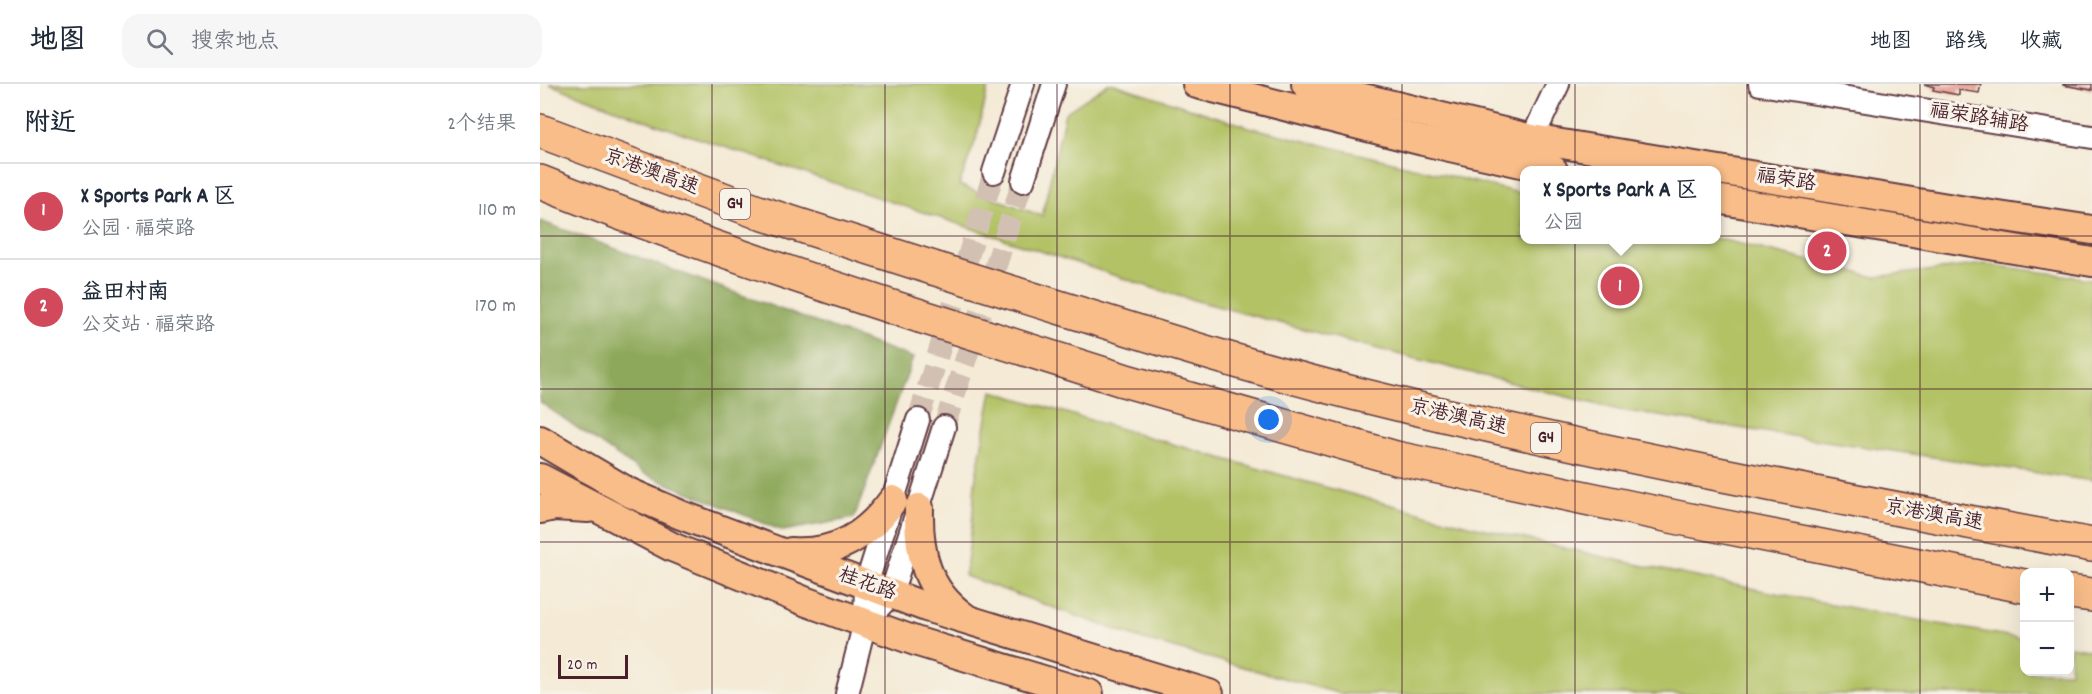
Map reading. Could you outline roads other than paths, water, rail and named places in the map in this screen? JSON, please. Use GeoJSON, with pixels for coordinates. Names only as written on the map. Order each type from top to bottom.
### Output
{"type":"FeatureCollection","features":[{"type":"Feature","properties":{"kind":"highway","name":"京港澳高速"},"geometry":{"type":"LineString","coordinates":[[540,131],[758,212],[1132,330],[1350,392],[1522,433],[1787,489],[2092,544]]}},
{"type":"Feature","properties":{"kind":"highway","name":"G4"},"geometry":{"type":"LineString","coordinates":[[540,182],[817,283],[1123,380],[1396,458],[1685,519],[2020,585]]}},
{"type":"Feature","properties":{"kind":"highway"},"geometry":{"type":"LineString","coordinates":[[2074,593],[2092,595]]}},
{"type":"Feature","properties":{"kind":"main road"},"geometry":{"type":"LineString","coordinates":[[1197,84],[1532,166]]}},
{"type":"Feature","properties":{"kind":"main road","name":"福荣路"},"geometry":{"type":"LineString","coordinates":[[1306,84],[1532,139],[1695,166]]}},
{"type":"Feature","properties":{"kind":"main road","name":"福荣路"},"geometry":{"type":"LineString","coordinates":[[1721,170],[2092,230]]}},
{"type":"Feature","properties":{"kind":"main road","name":"福荣路"},"geometry":{"type":"LineString","coordinates":[[1721,200],[2092,262]]}},
{"type":"Feature","properties":{"kind":"main road","name":"桂花路"},"geometry":{"type":"LineString","coordinates":[[540,440],[628,492],[681,515],[879,590],[968,620],[1209,694]]}},
{"type":"Feature","properties":{"kind":"main road","name":"桂花路"},"geometry":{"type":"LineString","coordinates":[[540,478],[672,547],[807,602],[918,642],[1089,694]]}},
{"type":"Feature","properties":{"kind":"main road"},"geometry":{"type":"LineString","coordinates":[[777,551],[804,553],[826,550],[846,543],[863,533],[879,519],[906,504],[920,540],[926,570],[936,590],[949,606],[968,620]]}},
{"type":"Feature","properties":{"kind":"main road"},"geometry":{"type":"LineString","coordinates":[[540,509],[554,506],[577,506],[599,510]]}},
{"type":"Feature","properties":{"kind":"street"},"geometry":{"type":"LineString","coordinates":[[994,172],[1023,84]]}},
{"type":"Feature","properties":{"kind":"street"},"geometry":{"type":"LineString","coordinates":[[1023,181],[1053,84]]}},
{"type":"Feature","properties":{"kind":"street"},"geometry":{"type":"LineString","coordinates":[[1532,139],[1558,84]]}},
{"type":"Feature","properties":{"kind":"street","name":"福荣路辅路"},"geometry":{"type":"LineString","coordinates":[[1760,84],[2092,137]]}},
{"type":"Feature","properties":{"kind":"street"},"geometry":{"type":"LineString","coordinates":[[906,504],[918,420]]}},
{"type":"Feature","properties":{"kind":"street"},"geometry":{"type":"LineString","coordinates":[[847,694],[865,622],[879,590],[906,504],[944,427]]}},
{"type":"Feature","properties":{"kind":"tunnel"},"geometry":{"type":"LineString","coordinates":[[918,420],[994,172]]}},
{"type":"Feature","properties":{"kind":"tunnel"},"geometry":{"type":"LineString","coordinates":[[944,427],[1023,181]]}},
{"type":"Feature","properties":{"kind":"place","name":"益田村南"},"geometry":{"type":"Point","coordinates":[1827,251]}},
{"type":"Feature","properties":{"kind":"place","name":"X Sports Park A 区"},"geometry":{"type":"Point","coordinates":[1620,286]}}]}
